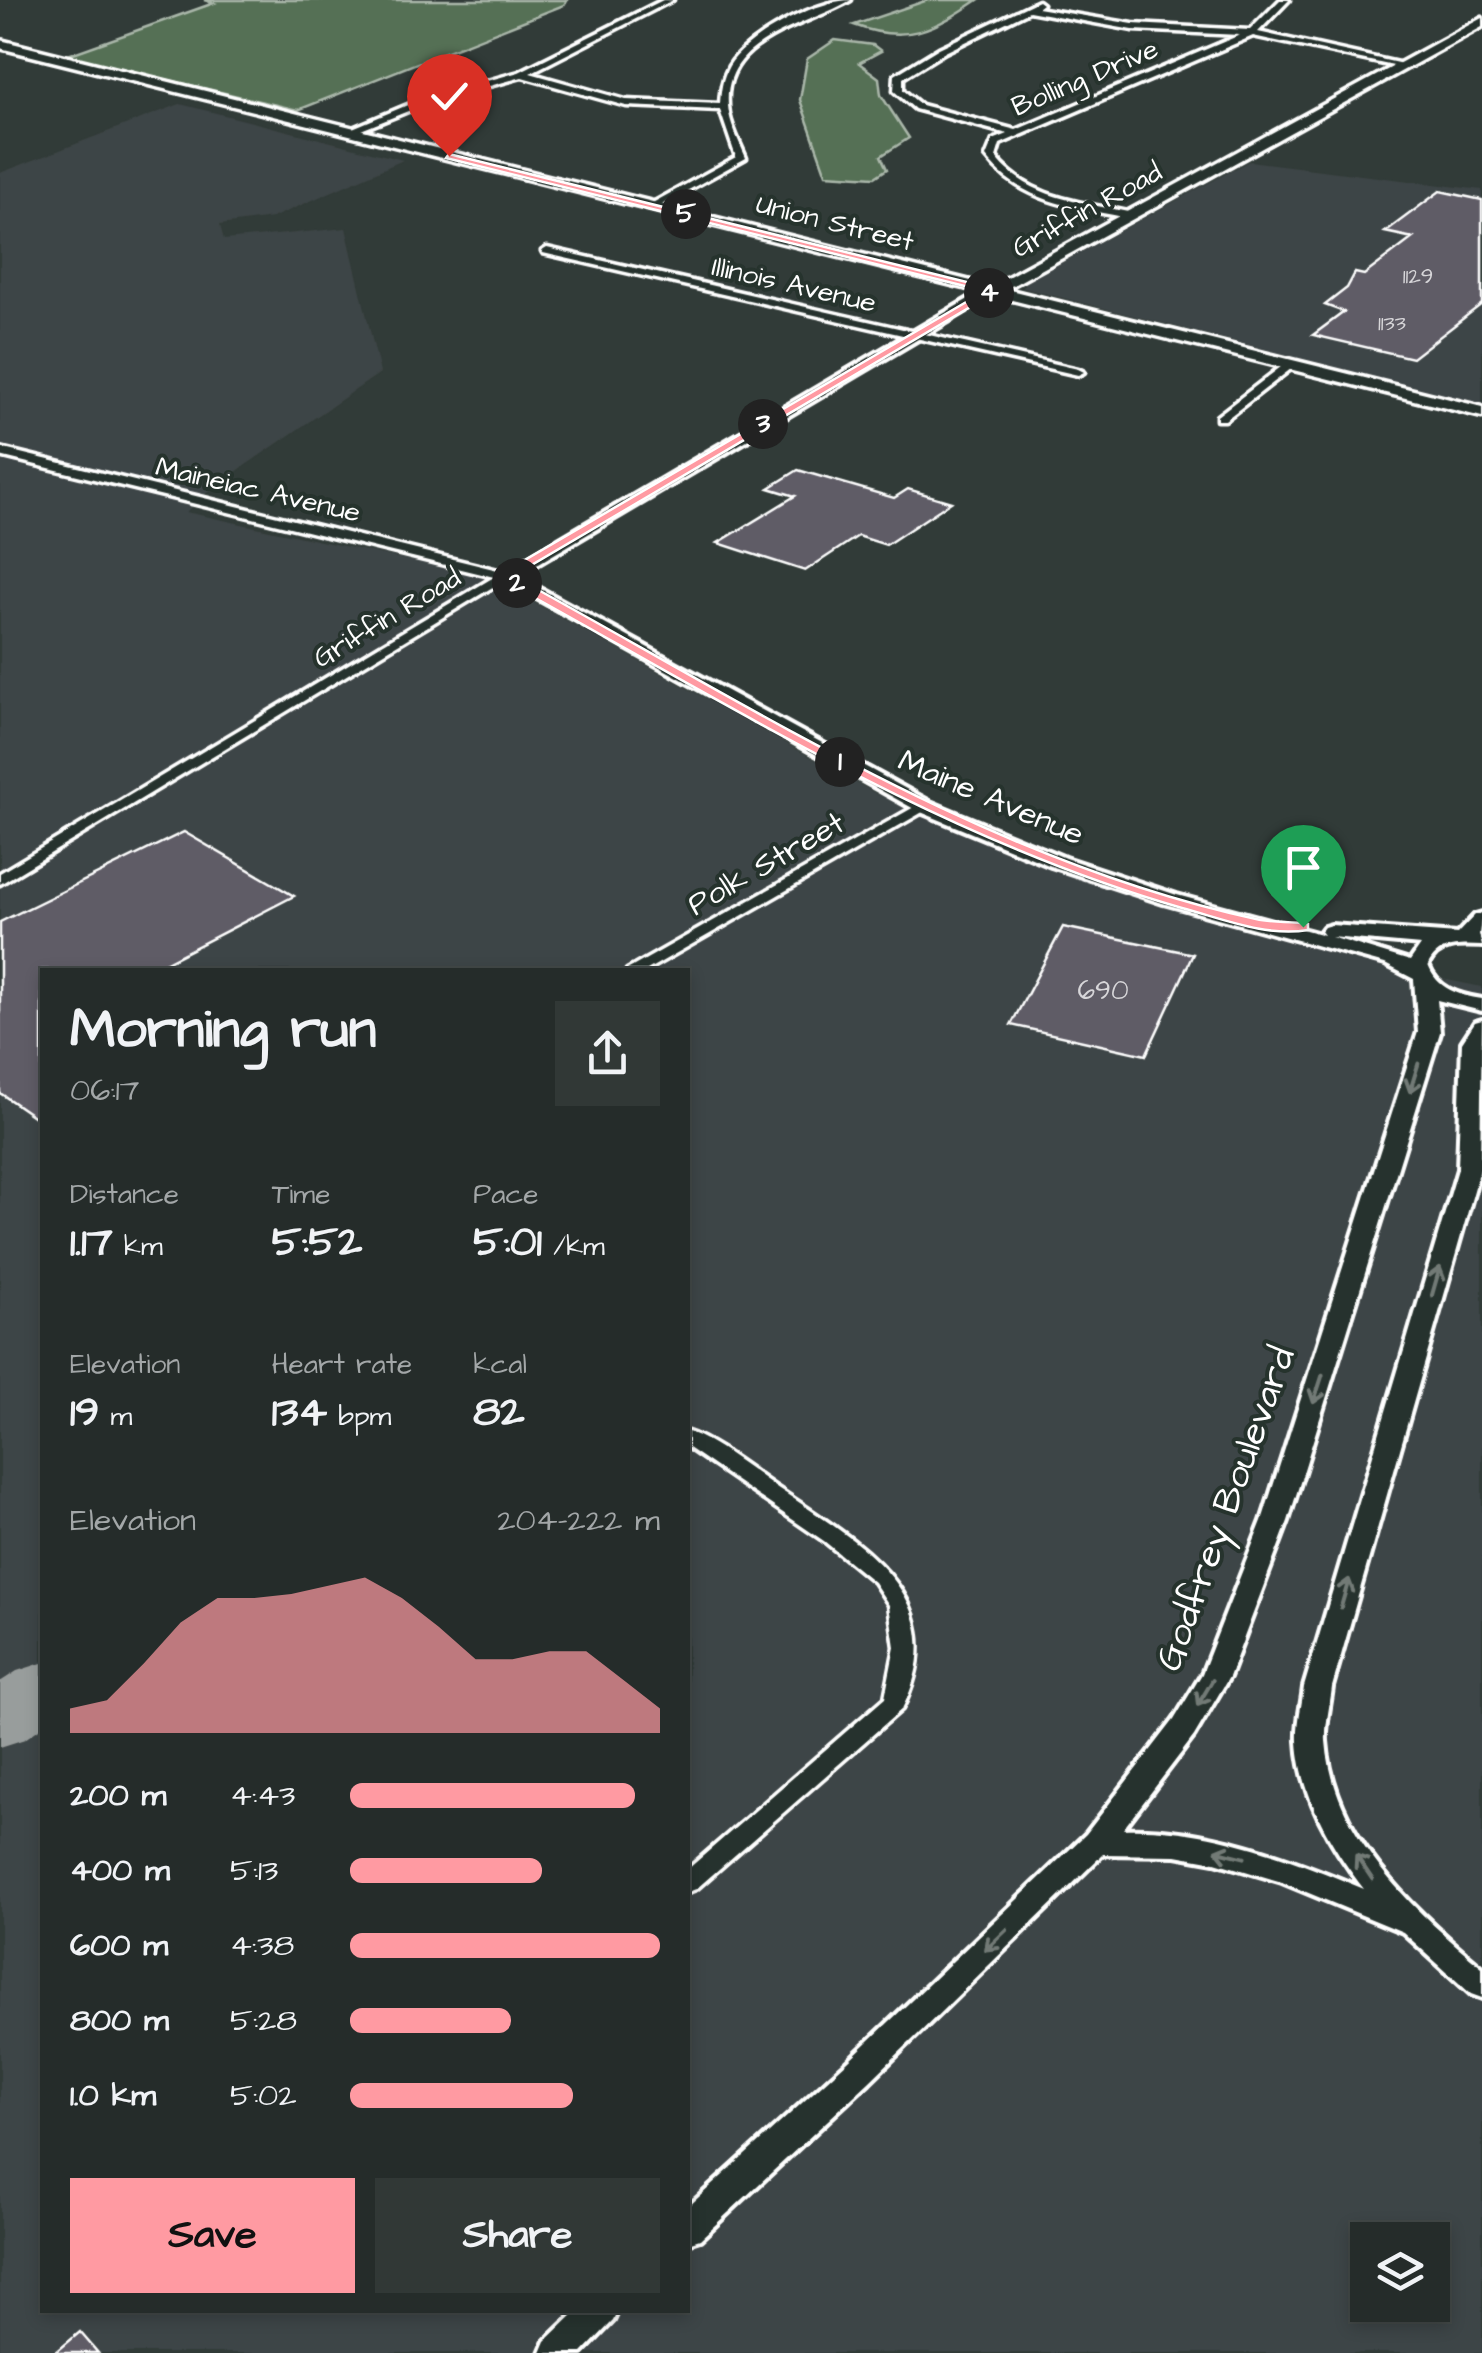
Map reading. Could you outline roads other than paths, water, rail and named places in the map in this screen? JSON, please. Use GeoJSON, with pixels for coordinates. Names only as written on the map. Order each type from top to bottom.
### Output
{"type":"FeatureCollection","features":[{"type":"Feature","properties":{"kind":"main road","name":"Griffin Road"},"geometry":{"type":"LineString","coordinates":[[994,290],[1482,22]]}},
{"type":"Feature","properties":{"kind":"main road","name":"Union Street"},"geometry":{"type":"LineString","coordinates":[[0,44],[1482,412]]}},
{"type":"Feature","properties":{"kind":"street"},"geometry":{"type":"LineString","coordinates":[[348,132],[426,100],[522,74],[669,0]]}},
{"type":"Feature","properties":{"kind":"street"},"geometry":{"type":"LineString","coordinates":[[652,206],[741,158],[724,107],[729,68],[757,41],[846,0]]}},
{"type":"Feature","properties":{"kind":"street"},"geometry":{"type":"LineString","coordinates":[[1013,132],[918,106],[899,91],[898,77],[942,50],[1045,0]]}},
{"type":"Feature","properties":{"kind":"street","name":"Bolling Drive"},"geometry":{"type":"LineString","coordinates":[[1129,215],[1016,186],[999,172],[991,158],[996,142],[1252,33],[1285,0]]}},
{"type":"Feature","properties":{"kind":"street"},"geometry":{"type":"LineString","coordinates":[[1030,9],[1133,27],[1252,33],[1403,65]]}},
{"type":"Feature","properties":{"kind":"street"},"geometry":{"type":"LineString","coordinates":[[522,74],[626,103],[724,107]]}},
{"type":"Feature","properties":{"kind":"street","name":"Illinois Avenue"},"geometry":{"type":"LineString","coordinates":[[547,250],[1078,372]]}},
{"type":"Feature","properties":{"kind":"street","name":"Griffin Road"},"geometry":{"type":"LineString","coordinates":[[0,879],[505,576],[994,290]]}},
{"type":"Feature","properties":{"kind":"street"},"geometry":{"type":"LineString","coordinates":[[1221,418],[1290,365]]}},
{"type":"Feature","properties":{"kind":"street","name":"Maineiac Avenue"},"geometry":{"type":"LineString","coordinates":[[2,455],[505,576]]}},
{"type":"Feature","properties":{"kind":"street","name":"Maine Avenue"},"geometry":{"type":"LineString","coordinates":[[505,576],[924,806],[1058,862],[1258,924],[1392,960],[1450,998],[1482,1005]]}},
{"type":"Feature","properties":{"kind":"street","name":"Polk Street"},"geometry":{"type":"LineString","coordinates":[[639,968],[924,806]]}},
{"type":"Feature","properties":{"kind":"street"},"geometry":{"type":"LineString","coordinates":[[1423,978],[1421,955],[1464,939],[1482,918]]}},
{"type":"Feature","properties":{"kind":"street","name":"Maine Avenue"},"geometry":{"type":"LineString","coordinates":[[1258,924],[1464,939]]}},
{"type":"Feature","properties":{"kind":"street","name":"Godfrey Boulevard"},"geometry":{"type":"LineString","coordinates":[[690,2226],[858,2072],[1096,1842],[1184,1728],[1215,1677],[1276,1521],[1429,1032],[1423,978]]}},
{"type":"Feature","properties":{"kind":"street"},"geometry":{"type":"LineString","coordinates":[[1482,1026],[1473,1042],[1469,1169],[1318,1687],[1312,1742],[1322,1787],[1363,1868],[1398,1912],[1482,1984]]}},
{"type":"Feature","properties":{"kind":"street"},"geometry":{"type":"LineString","coordinates":[[690,1439],[853,1554],[892,1587],[908,1632],[906,1672],[894,1703],[690,1880]]}},
{"type":"Feature","properties":{"kind":"street"},"geometry":{"type":"LineString","coordinates":[[1096,1842],[1139,1838],[1182,1842],[1267,1864],[1418,1928]]}},
{"type":"Feature","properties":{"kind":"street"},"geometry":{"type":"LineString","coordinates":[[558,2353],[598,2313]]}}]}
